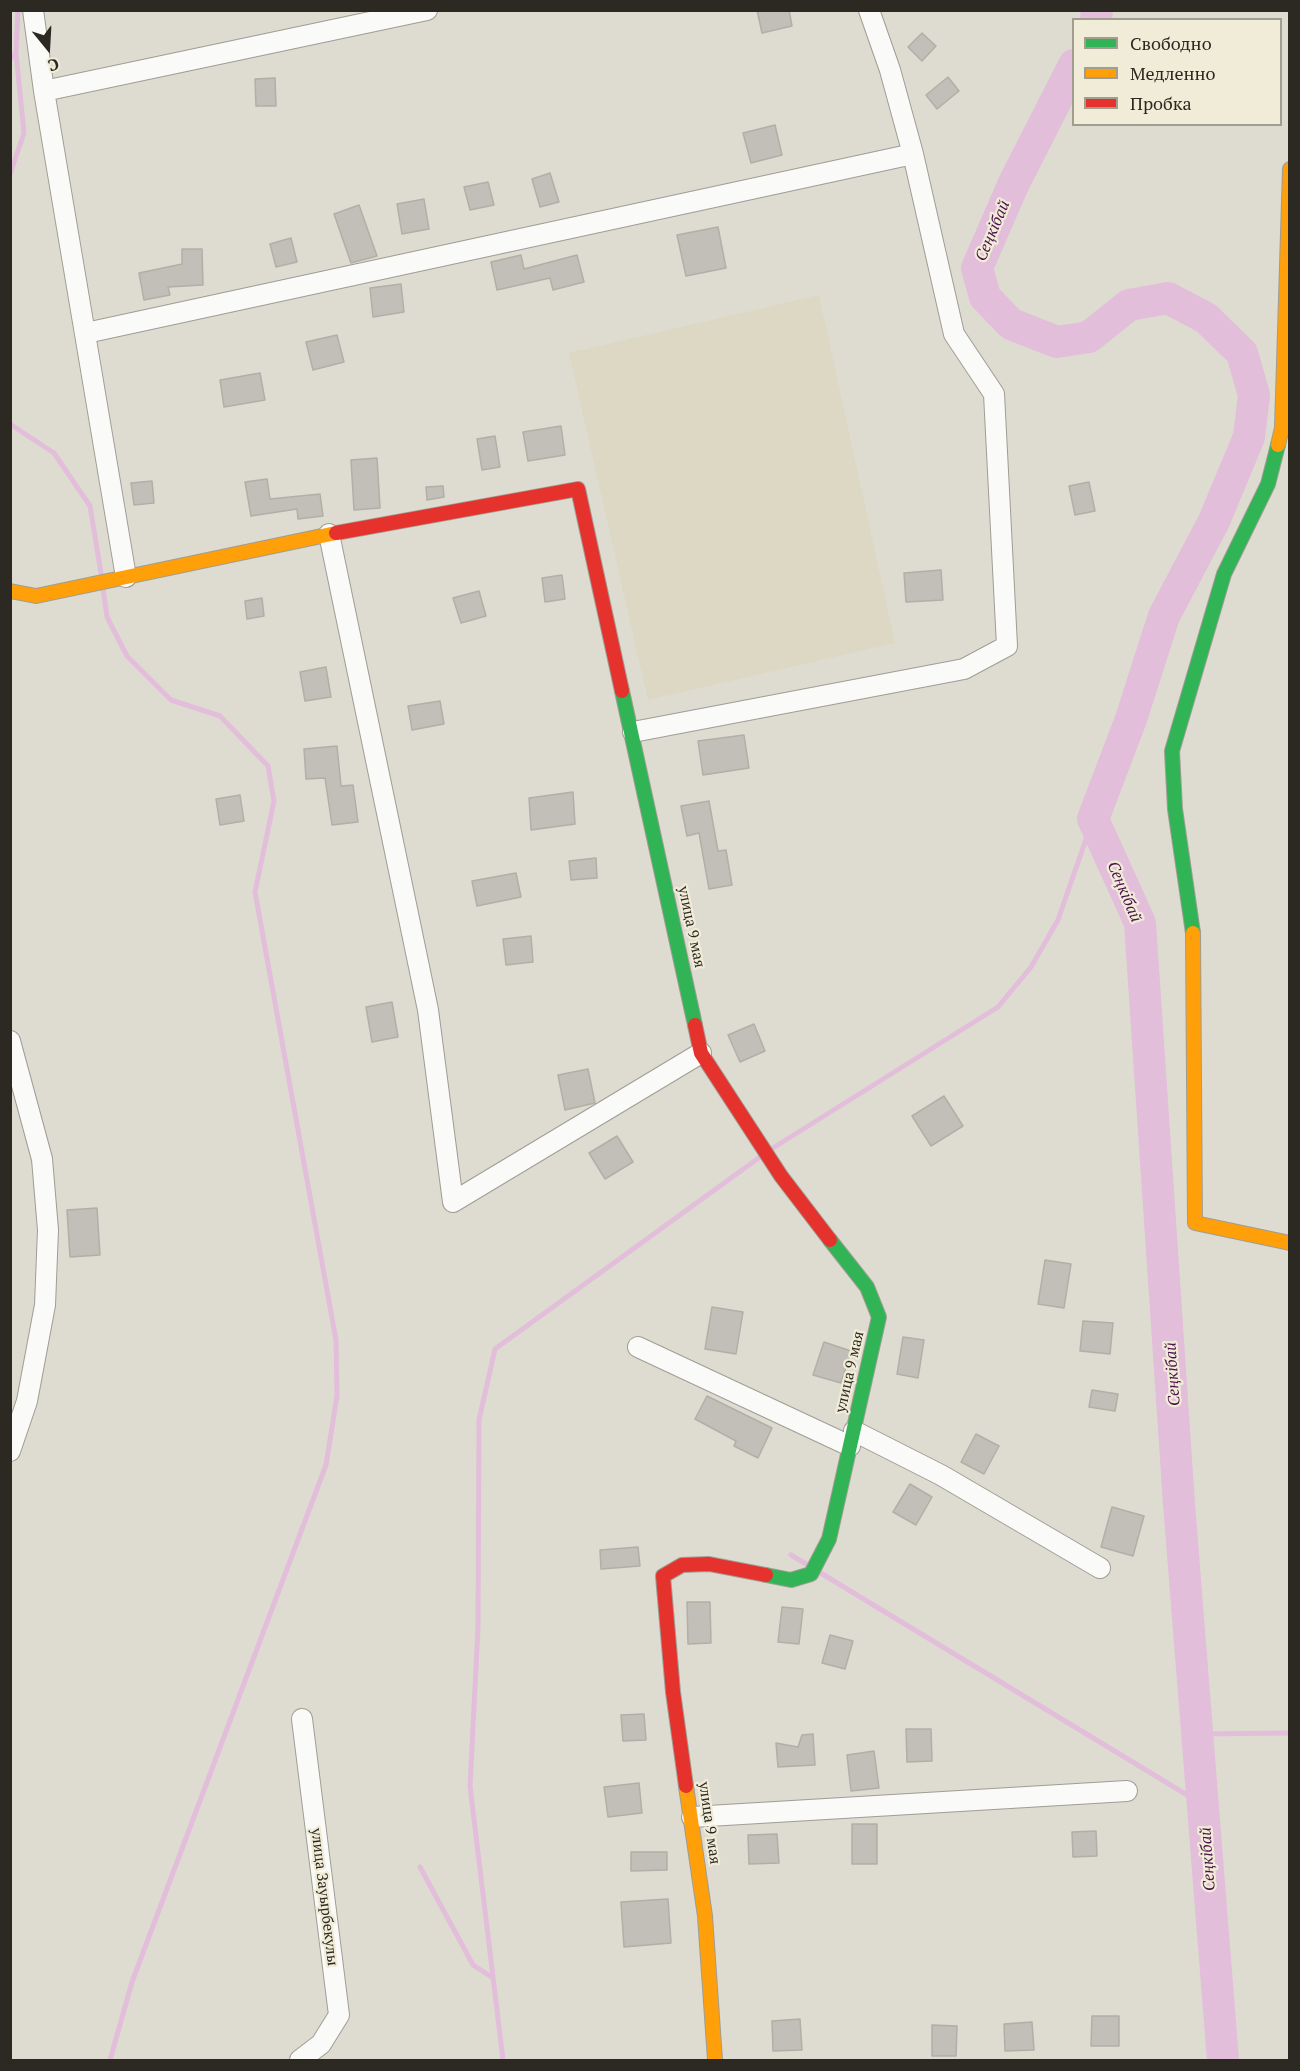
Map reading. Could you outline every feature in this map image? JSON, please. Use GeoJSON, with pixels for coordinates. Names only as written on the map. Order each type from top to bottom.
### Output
{"type":"FeatureCollection","features":[{"type":"Feature","properties":{"kind":"street"},"geometry":{"type":"LineString","coordinates":[[33,10],[44,91],[126,577]]}},
{"type":"Feature","properties":{"kind":"street"},"geometry":{"type":"LineString","coordinates":[[44,91],[427,10]]}},
{"type":"Feature","properties":{"kind":"street"},"geometry":{"type":"LineString","coordinates":[[633,732],[964,669],[1008,646],[994,394],[954,334],[913,154],[890,70],[869,10]]}},
{"type":"Feature","properties":{"kind":"street"},"geometry":{"type":"LineString","coordinates":[[86,333],[913,154]]}},
{"type":"Feature","properties":{"kind":"street"},"geometry":{"type":"LineString","coordinates":[[1290,169],[1287,361],[1282,428],[1268,484],[1224,574],[1172,751],[1175,808],[1193,928],[1195,1223],[1290,1243]]}},
{"type":"Feature","properties":{"kind":"street","name":"улица 9 мая"},"geometry":{"type":"LineString","coordinates":[[329,534],[578,489],[633,732],[701,1053],[781,1176],[867,1287],[879,1317],[829,1539],[811,1574],[791,1580],[708,1564],[682,1565],[663,1576],[673,1692],[705,1916],[715,2061]]}},
{"type":"Feature","properties":{"kind":"street"},"geometry":{"type":"LineString","coordinates":[[10,591],[36,596],[329,534],[428,1010],[453,1202],[701,1053]]}},
{"type":"Feature","properties":{"kind":"street"},"geometry":{"type":"LineString","coordinates":[[10,1041],[42,1159],[48,1230],[45,1305],[27,1401],[10,1451]]}},
{"type":"Feature","properties":{"kind":"street"},"geometry":{"type":"LineString","coordinates":[[638,1347],[941,1475],[1100,1568]]}},
{"type":"Feature","properties":{"kind":"street","name":"улица Зауырбекулы"},"geometry":{"type":"LineString","coordinates":[[300,2061],[321,2044],[339,2015],[302,1719]]}},
{"type":"Feature","properties":{"kind":"street"},"geometry":{"type":"LineString","coordinates":[[692,1817],[1127,1791]]}},
{"type":"Feature","properties":{"kind":"shaded area"},"geometry":{"type":"Polygon","coordinates":[[[819,295],[895,643],[648,700],[569,353],[819,295]]]}},
{"type":"Feature","properties":{"kind":"building"},"geometry":{"type":"Polygon","coordinates":[[[757,10],[789,10],[792,26],[762,33],[757,10]]]}},
{"type":"Feature","properties":{"kind":"building"},"geometry":{"type":"Polygon","coordinates":[[[922,33],[936,46],[922,61],[908,47],[922,33]]]}},
{"type":"Feature","properties":{"kind":"building"},"geometry":{"type":"Polygon","coordinates":[[[948,77],[959,91],[937,109],[926,95],[948,77]]]}},
{"type":"Feature","properties":{"kind":"building"},"geometry":{"type":"Polygon","coordinates":[[[275,78],[276,106],[256,106],[255,79],[275,78]]]}},
{"type":"Feature","properties":{"kind":"building"},"geometry":{"type":"Polygon","coordinates":[[[775,125],[782,155],[751,163],[743,133],[775,125]]]}},
{"type":"Feature","properties":{"kind":"building"},"geometry":{"type":"Polygon","coordinates":[[[550,173],[559,202],[540,207],[532,179],[550,173]]]}},
{"type":"Feature","properties":{"kind":"building"},"geometry":{"type":"Polygon","coordinates":[[[488,182],[494,205],[470,210],[464,187],[488,182]]]}},
{"type":"Feature","properties":{"kind":"building"},"geometry":{"type":"Polygon","coordinates":[[[424,199],[429,229],[402,234],[397,204],[424,199]]]}},
{"type":"Feature","properties":{"kind":"building"},"geometry":{"type":"Polygon","coordinates":[[[359,205],[377,256],[351,263],[334,214],[359,205]]]}},
{"type":"Feature","properties":{"kind":"building"},"geometry":{"type":"Polygon","coordinates":[[[718,227],[726,268],[686,276],[677,235],[718,227]]]}},
{"type":"Feature","properties":{"kind":"building"},"geometry":{"type":"Polygon","coordinates":[[[291,238],[297,262],[276,267],[270,244],[291,238]]]}},
{"type":"Feature","properties":{"kind":"building"},"geometry":{"type":"Polygon","coordinates":[[[182,249],[202,249],[203,285],[168,287],[170,295],[144,300],[139,273],[182,264],[182,249]]]}},
{"type":"Feature","properties":{"kind":"building"},"geometry":{"type":"Polygon","coordinates":[[[521,255],[524,269],[577,255],[584,282],[553,290],[550,278],[497,290],[491,262],[521,255]]]}},
{"type":"Feature","properties":{"kind":"building"},"geometry":{"type":"Polygon","coordinates":[[[401,284],[404,312],[373,317],[370,288],[401,284]]]}},
{"type":"Feature","properties":{"kind":"building"},"geometry":{"type":"Polygon","coordinates":[[[337,335],[344,362],[313,370],[306,342],[337,335]]]}},
{"type":"Feature","properties":{"kind":"building"},"geometry":{"type":"Polygon","coordinates":[[[260,373],[265,400],[224,407],[220,380],[260,373]]]}},
{"type":"Feature","properties":{"kind":"building"},"geometry":{"type":"Polygon","coordinates":[[[561,426],[565,455],[528,461],[523,432],[561,426]]]}},
{"type":"Feature","properties":{"kind":"building"},"geometry":{"type":"Polygon","coordinates":[[[495,436],[500,467],[482,470],[477,439],[495,436]]]}},
{"type":"Feature","properties":{"kind":"building"},"geometry":{"type":"Polygon","coordinates":[[[377,458],[380,508],[354,510],[351,460],[377,458]]]}},
{"type":"Feature","properties":{"kind":"building"},"geometry":{"type":"Polygon","coordinates":[[[267,479],[270,499],[320,494],[323,516],[298,519],[297,509],[251,516],[245,482],[267,479]]]}},
{"type":"Feature","properties":{"kind":"building"},"geometry":{"type":"Polygon","coordinates":[[[152,481],[154,503],[134,505],[131,483],[152,481]]]}},
{"type":"Feature","properties":{"kind":"building"},"geometry":{"type":"Polygon","coordinates":[[[1089,482],[1095,511],[1075,515],[1069,486],[1089,482]]]}},
{"type":"Feature","properties":{"kind":"building"},"geometry":{"type":"Polygon","coordinates":[[[443,486],[444,497],[427,500],[426,487],[443,486]]]}},
{"type":"Feature","properties":{"kind":"building"},"geometry":{"type":"Polygon","coordinates":[[[941,570],[943,600],[906,602],[904,573],[941,570]]]}},
{"type":"Feature","properties":{"kind":"building"},"geometry":{"type":"Polygon","coordinates":[[[562,575],[565,599],[545,602],[542,578],[562,575]]]}},
{"type":"Feature","properties":{"kind":"building"},"geometry":{"type":"Polygon","coordinates":[[[479,591],[486,616],[461,623],[453,598],[479,591]]]}},
{"type":"Feature","properties":{"kind":"building"},"geometry":{"type":"Polygon","coordinates":[[[262,598],[264,616],[247,619],[245,601],[262,598]]]}},
{"type":"Feature","properties":{"kind":"building"},"geometry":{"type":"Polygon","coordinates":[[[326,667],[331,697],[305,701],[300,672],[326,667]]]}},
{"type":"Feature","properties":{"kind":"building"},"geometry":{"type":"Polygon","coordinates":[[[440,701],[444,724],[412,730],[408,706],[440,701]]]}},
{"type":"Feature","properties":{"kind":"building"},"geometry":{"type":"Polygon","coordinates":[[[744,735],[749,768],[703,775],[698,741],[744,735]]]}},
{"type":"Feature","properties":{"kind":"building"},"geometry":{"type":"Polygon","coordinates":[[[337,746],[341,786],[353,785],[358,822],[332,825],[325,778],[306,779],[304,749],[337,746]]]}},
{"type":"Feature","properties":{"kind":"building"},"geometry":{"type":"Polygon","coordinates":[[[573,792],[575,824],[531,830],[529,798],[573,792]]]}},
{"type":"Feature","properties":{"kind":"building"},"geometry":{"type":"Polygon","coordinates":[[[240,795],[244,821],[220,825],[216,799],[240,795]]]}},
{"type":"Feature","properties":{"kind":"building"},"geometry":{"type":"Polygon","coordinates":[[[709,801],[718,851],[726,850],[732,885],[709,889],[699,833],[687,836],[681,806],[709,801]]]}},
{"type":"Feature","properties":{"kind":"building"},"geometry":{"type":"Polygon","coordinates":[[[596,858],[597,878],[571,880],[569,861],[596,858]]]}},
{"type":"Feature","properties":{"kind":"building"},"geometry":{"type":"Polygon","coordinates":[[[516,873],[521,897],[477,906],[472,881],[516,873]]]}},
{"type":"Feature","properties":{"kind":"building"},"geometry":{"type":"Polygon","coordinates":[[[531,936],[533,962],[506,965],[503,939],[531,936]]]}},
{"type":"Feature","properties":{"kind":"building"},"geometry":{"type":"Polygon","coordinates":[[[392,1002],[398,1037],[372,1042],[366,1007],[392,1002]]]}},
{"type":"Feature","properties":{"kind":"building"},"geometry":{"type":"Polygon","coordinates":[[[754,1024],[765,1051],[740,1062],[728,1035],[754,1024]]]}},
{"type":"Feature","properties":{"kind":"building"},"geometry":{"type":"Polygon","coordinates":[[[588,1069],[595,1103],[565,1110],[558,1075],[588,1069]]]}},
{"type":"Feature","properties":{"kind":"building"},"geometry":{"type":"Polygon","coordinates":[[[944,1096],[963,1126],[931,1146],[912,1116],[944,1096]]]}},
{"type":"Feature","properties":{"kind":"building"},"geometry":{"type":"Polygon","coordinates":[[[617,1136],[633,1162],[605,1179],[589,1153],[617,1136]]]}},
{"type":"Feature","properties":{"kind":"building"},"geometry":{"type":"Polygon","coordinates":[[[97,1208],[100,1255],[70,1257],[67,1210],[97,1208]]]}},
{"type":"Feature","properties":{"kind":"building"},"geometry":{"type":"Polygon","coordinates":[[[1045,1260],[1071,1264],[1064,1308],[1038,1304],[1045,1260]]]}},
{"type":"Feature","properties":{"kind":"building"},"geometry":{"type":"Polygon","coordinates":[[[712,1307],[743,1312],[736,1354],[705,1349],[712,1307]]]}},
{"type":"Feature","properties":{"kind":"building"},"geometry":{"type":"Polygon","coordinates":[[[1083,1321],[1113,1323],[1110,1354],[1080,1351],[1083,1321]]]}},
{"type":"Feature","properties":{"kind":"building"},"geometry":{"type":"Polygon","coordinates":[[[903,1337],[924,1340],[918,1378],[897,1374],[903,1337]]]}},
{"type":"Feature","properties":{"kind":"building"},"geometry":{"type":"Polygon","coordinates":[[[824,1342],[851,1351],[841,1383],[813,1375],[824,1342]]]}},
{"type":"Feature","properties":{"kind":"building"},"geometry":{"type":"Polygon","coordinates":[[[1092,1390],[1118,1394],[1115,1411],[1089,1407],[1092,1390]]]}},
{"type":"Feature","properties":{"kind":"building"},"geometry":{"type":"Polygon","coordinates":[[[707,1396],[772,1428],[758,1458],[734,1446],[736,1441],[695,1419],[707,1396]]]}},
{"type":"Feature","properties":{"kind":"building"},"geometry":{"type":"Polygon","coordinates":[[[976,1434],[999,1446],[984,1474],[961,1462],[976,1434]]]}},
{"type":"Feature","properties":{"kind":"building"},"geometry":{"type":"Polygon","coordinates":[[[910,1484],[932,1497],[916,1525],[893,1512],[910,1484]]]}},
{"type":"Feature","properties":{"kind":"building"},"geometry":{"type":"Polygon","coordinates":[[[1112,1507],[1144,1516],[1133,1556],[1101,1547],[1112,1507]]]}},
{"type":"Feature","properties":{"kind":"building"},"geometry":{"type":"Polygon","coordinates":[[[638,1547],[640,1566],[601,1569],[600,1550],[638,1547]]]}},
{"type":"Feature","properties":{"kind":"building"},"geometry":{"type":"Polygon","coordinates":[[[687,1602],[710,1602],[711,1643],[688,1644],[687,1602]]]}},
{"type":"Feature","properties":{"kind":"building"},"geometry":{"type":"Polygon","coordinates":[[[782,1607],[803,1609],[799,1644],[778,1642],[782,1607]]]}},
{"type":"Feature","properties":{"kind":"building"},"geometry":{"type":"Polygon","coordinates":[[[830,1635],[853,1641],[845,1669],[822,1663],[830,1635]]]}},
{"type":"Feature","properties":{"kind":"building"},"geometry":{"type":"Polygon","coordinates":[[[644,1714],[646,1740],[623,1741],[621,1715],[644,1714]]]}},
{"type":"Feature","properties":{"kind":"building"},"geometry":{"type":"Polygon","coordinates":[[[906,1729],[931,1729],[932,1761],[907,1762],[906,1729]]]}},
{"type":"Feature","properties":{"kind":"building"},"geometry":{"type":"Polygon","coordinates":[[[813,1734],[815,1765],[778,1767],[776,1743],[798,1747],[802,1735],[813,1734]]]}},
{"type":"Feature","properties":{"kind":"building"},"geometry":{"type":"Polygon","coordinates":[[[874,1751],[879,1788],[851,1791],[847,1755],[874,1751]]]}},
{"type":"Feature","properties":{"kind":"building"},"geometry":{"type":"Polygon","coordinates":[[[639,1783],[642,1813],[608,1817],[604,1787],[639,1783]]]}},
{"type":"Feature","properties":{"kind":"building"},"geometry":{"type":"Polygon","coordinates":[[[852,1824],[877,1824],[877,1864],[852,1864],[852,1824]]]}},
{"type":"Feature","properties":{"kind":"building"},"geometry":{"type":"Polygon","coordinates":[[[1096,1831],[1097,1856],[1073,1857],[1072,1832],[1096,1831]]]}},
{"type":"Feature","properties":{"kind":"building"},"geometry":{"type":"Polygon","coordinates":[[[777,1834],[779,1863],[749,1864],[748,1835],[777,1834]]]}},
{"type":"Feature","properties":{"kind":"building"},"geometry":{"type":"Polygon","coordinates":[[[631,1852],[667,1852],[667,1870],[631,1871],[631,1852]]]}},
{"type":"Feature","properties":{"kind":"building"},"geometry":{"type":"Polygon","coordinates":[[[668,1899],[671,1943],[624,1947],[621,1902],[668,1899]]]}},
{"type":"Feature","properties":{"kind":"building"},"geometry":{"type":"Polygon","coordinates":[[[1092,2016],[1119,2016],[1119,2046],[1091,2046],[1092,2016]]]}},
{"type":"Feature","properties":{"kind":"building"},"geometry":{"type":"Polygon","coordinates":[[[800,2019],[802,2050],[773,2051],[772,2021],[800,2019]]]}},
{"type":"Feature","properties":{"kind":"building"},"geometry":{"type":"Polygon","coordinates":[[[1032,2022],[1034,2050],[1005,2051],[1004,2024],[1032,2022]]]}},
{"type":"Feature","properties":{"kind":"building"},"geometry":{"type":"Polygon","coordinates":[[[932,2025],[957,2026],[956,2056],[932,2056],[932,2025]]]}},
{"type":"Feature","properties":{"kind":"waterway"},"geometry":{"type":"LineString","coordinates":[[10,59],[16,53],[18,10]]}},
{"type":"Feature","properties":{"kind":"waterway","name":"Сеңкібай"},"geometry":{"type":"LineString","coordinates":[[1096,18],[1097,10]]}},
{"type":"Feature","properties":{"kind":"waterway"},"geometry":{"type":"LineString","coordinates":[[10,174],[24,133],[16,53]]}},
{"type":"Feature","properties":{"kind":"waterway","name":"Сеңкібай"},"geometry":{"type":"LineString","coordinates":[[1072,69],[1013,185],[977,268],[985,297],[1011,324],[1057,342],[1089,337],[1129,305],[1168,298],[1206,318],[1242,353],[1254,395],[1249,437],[1214,521],[1164,616],[1131,719],[1093,819],[1140,923],[1179,1504],[1223,2060]]}},
{"type":"Feature","properties":{"kind":"waterway"},"geometry":{"type":"LineString","coordinates":[[10,424],[54,453],[90,506],[101,573]]}},
{"type":"Feature","properties":{"kind":"waterway"},"geometry":{"type":"LineString","coordinates":[[103,588],[107,617],[127,656],[171,700],[220,716],[268,766],[274,801],[255,892],[336,1340],[337,1396],[326,1465],[132,1982],[110,2060]]}},
{"type":"Feature","properties":{"kind":"waterway"},"geometry":{"type":"LineString","coordinates":[[773,1148],[998,1007],[1031,967],[1058,920],[1093,819]]}},
{"type":"Feature","properties":{"kind":"waterway"},"geometry":{"type":"LineString","coordinates":[[503,2060],[470,1786],[478,1628],[479,1420],[495,1349],[760,1157]]}},
{"type":"Feature","properties":{"kind":"waterway"},"geometry":{"type":"LineString","coordinates":[[791,1555],[806,1564]]}},
{"type":"Feature","properties":{"kind":"waterway"},"geometry":{"type":"LineString","coordinates":[[819,1572],[1202,1804]]}},
{"type":"Feature","properties":{"kind":"waterway"},"geometry":{"type":"LineString","coordinates":[[1197,1734],[1290,1733]]}},
{"type":"Feature","properties":{"kind":"waterway"},"geometry":{"type":"LineString","coordinates":[[420,1867],[473,1965],[493,1978]]}},
{"type":"Feature","properties":{"kind":"traffic: fast"},"geometry":{"type":"LineString","coordinates":[[1193,933],[1175,809],[1172,751],[1224,574],[1268,484],[1278,445]]}},
{"type":"Feature","properties":{"kind":"traffic: fast"},"geometry":{"type":"LineString","coordinates":[[622,691],[695,1025]]}},
{"type":"Feature","properties":{"kind":"traffic: fast"},"geometry":{"type":"LineString","coordinates":[[766,1575],[791,1580],[811,1574],[829,1539],[879,1317],[867,1287],[830,1240]]}},
{"type":"Feature","properties":{"kind":"traffic: slow"},"geometry":{"type":"LineString","coordinates":[[1278,445],[1282,428],[1290,169]]}},
{"type":"Feature","properties":{"kind":"traffic: slow"},"geometry":{"type":"LineString","coordinates":[[10,591],[36,596],[336,533]]}},
{"type":"Feature","properties":{"kind":"traffic: slow"},"geometry":{"type":"LineString","coordinates":[[1193,933],[1195,1223],[1290,1243]]}},
{"type":"Feature","properties":{"kind":"traffic: slow"},"geometry":{"type":"LineString","coordinates":[[686,1786],[705,1916],[715,2060]]}},
{"type":"Feature","properties":{"kind":"traffic: jam"},"geometry":{"type":"LineString","coordinates":[[336,533],[578,489],[622,691]]}},
{"type":"Feature","properties":{"kind":"traffic: jam"},"geometry":{"type":"LineString","coordinates":[[695,1025],[701,1053],[781,1176],[830,1240]]}},
{"type":"Feature","properties":{"kind":"traffic: jam"},"geometry":{"type":"LineString","coordinates":[[686,1786],[673,1692],[663,1576],[682,1565],[709,1564],[766,1575]]}}]}
